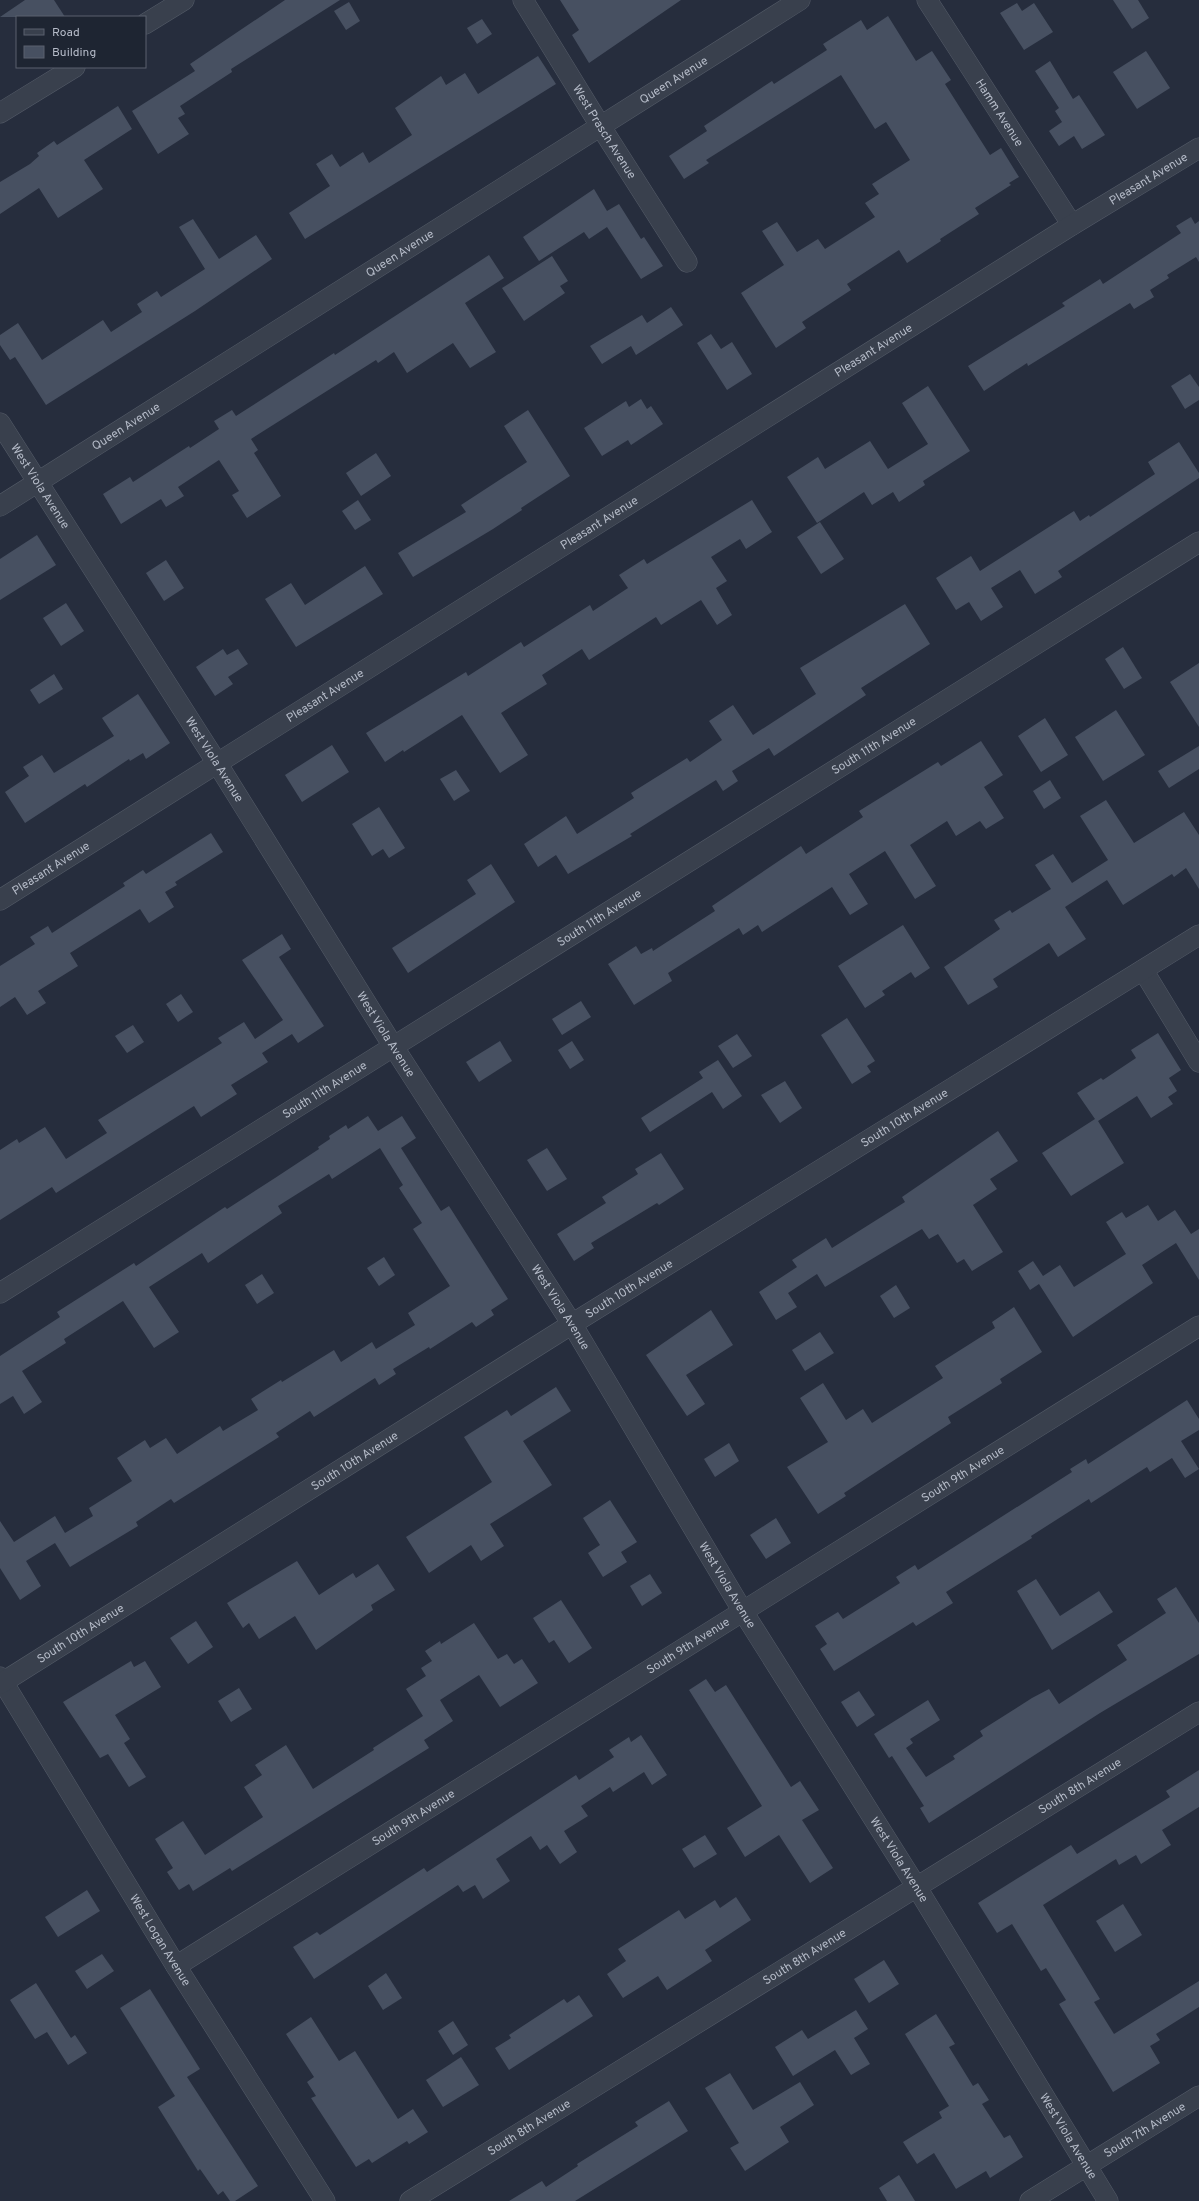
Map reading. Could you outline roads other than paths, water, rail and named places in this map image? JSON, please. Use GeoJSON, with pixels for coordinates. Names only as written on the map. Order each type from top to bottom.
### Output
{"type":"FeatureCollection","features":[{"type":"Feature","properties":{"kind":"street"},"geometry":{"type":"LineString","coordinates":[[146,23],[184,0]]}},
{"type":"Feature","properties":{"kind":"street","name":"West Prasch Avenue"},"geometry":{"type":"LineString","coordinates":[[523,0],[600,127],[687,262]]}},
{"type":"Feature","properties":{"kind":"street","name":"Queen Avenue"},"geometry":{"type":"LineString","coordinates":[[0,506],[800,0]]}},
{"type":"Feature","properties":{"kind":"street","name":"Hamm Avenue"},"geometry":{"type":"LineString","coordinates":[[927,0],[1072,225]]}},
{"type":"Feature","properties":{"kind":"street"},"geometry":{"type":"LineString","coordinates":[[0,113],[73,68]]}},
{"type":"Feature","properties":{"kind":"street","name":"Pleasant Avenue"},"geometry":{"type":"LineString","coordinates":[[0,900],[1072,225],[1199,148]]}},
{"type":"Feature","properties":{"kind":"street","name":"West Viola Avenue"},"geometry":{"type":"LineString","coordinates":[[0,422],[37,483],[217,763],[393,1046],[572,1324],[742,1610],[916,1886],[1108,2201]]}},
{"type":"Feature","properties":{"kind":"street","name":"South 11th Avenue"},"geometry":{"type":"LineString","coordinates":[[0,1293],[1199,542]]}},
{"type":"Feature","properties":{"kind":"street","name":"South 10th Avenue"},"geometry":{"type":"LineString","coordinates":[[1,1681],[572,1324],[1144,970],[1199,934]]}},
{"type":"Feature","properties":{"kind":"street"},"geometry":{"type":"LineString","coordinates":[[1144,970],[1199,1062]]}},
{"type":"Feature","properties":{"kind":"street","name":"South 9th Avenue"},"geometry":{"type":"LineString","coordinates":[[176,1966],[742,1610],[1199,1326]]}},
{"type":"Feature","properties":{"kind":"street","name":"West Logan Avenue"},"geometry":{"type":"LineString","coordinates":[[1,1681],[176,1966],[325,2201]]}},
{"type":"Feature","properties":{"kind":"street","name":"South 8th Avenue"},"geometry":{"type":"LineString","coordinates":[[410,2201],[1199,1712]]}},
{"type":"Feature","properties":{"kind":"street","name":"South 7th Avenue"},"geometry":{"type":"LineString","coordinates":[[1030,2201],[1199,2096]]}}]}
